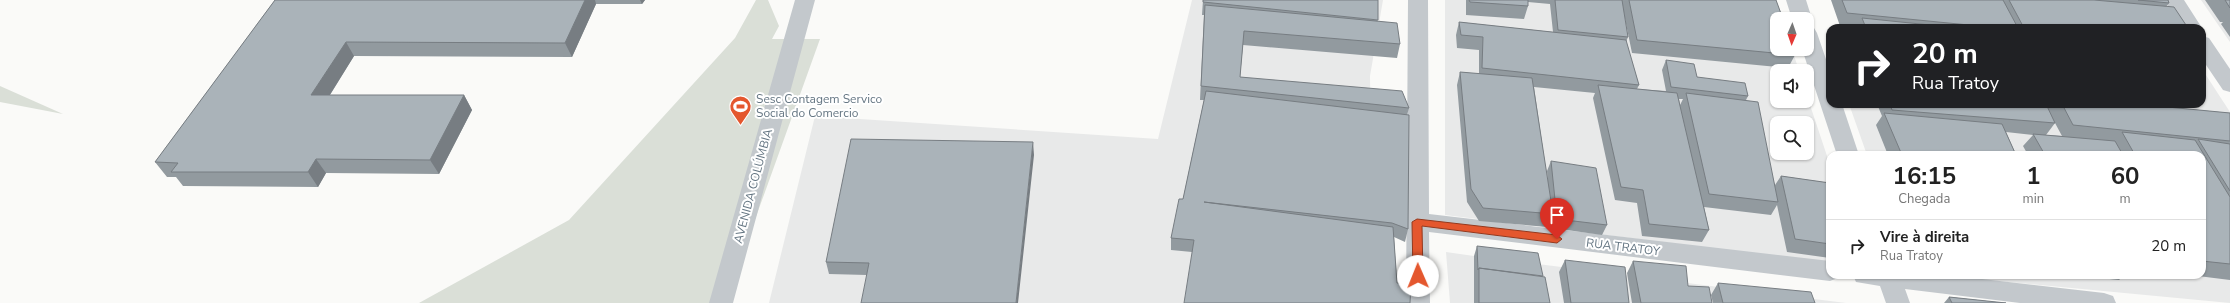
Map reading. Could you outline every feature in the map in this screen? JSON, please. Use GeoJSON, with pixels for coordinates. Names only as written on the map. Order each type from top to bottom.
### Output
{"type":"FeatureCollection","features":[{"type":"Feature","properties":{"kind":"street","name":"AVENIDA COLÚMBIA"},"geometry":{"type":"LineString","coordinates":[[721,303],[805,0]]}},
{"type":"Feature","properties":{"kind":"street"},"geometry":{"type":"LineString","coordinates":[[1418,0],[1418,303]]}},
{"type":"Feature","properties":{"kind":"street"},"geometry":{"type":"LineString","coordinates":[[1796,0],[1800,12]]}},
{"type":"Feature","properties":{"kind":"street"},"geometry":{"type":"LineString","coordinates":[[2174,0],[2189,24]]}},
{"type":"Feature","properties":{"kind":"street"},"geometry":{"type":"LineString","coordinates":[[2206,49],[2230,85]]}},
{"type":"Feature","properties":{"kind":"street"},"geometry":{"type":"LineString","coordinates":[[1814,54],[1826,91]]}},
{"type":"Feature","properties":{"kind":"street"},"geometry":{"type":"LineString","coordinates":[[1832,108],[1847,151]]}},
{"type":"Feature","properties":{"kind":"street","name":"RUA TRATOY"},"geometry":{"type":"LineString","coordinates":[[1417,222],[1826,271]]}},
{"type":"Feature","properties":{"kind":"street"},"geometry":{"type":"LineString","coordinates":[[1889,279],[1898,303]]}},
{"type":"Feature","properties":{"kind":"street"},"geometry":{"type":"LineString","coordinates":[[1912,279],[2104,303]]}},
{"type":"Feature","properties":{"kind":"shaded area","name":"Sesc Contagem Servico Social do Comercio"},"geometry":{"type":"Polygon","coordinates":[[[756,0],[768,0],[779,26],[772,39],[820,39],[725,303],[419,303],[569,220],[735,38],[756,0]]]}},
{"type":"Feature","properties":{"kind":"shaded area"},"geometry":{"type":"Polygon","coordinates":[[[1192,0],[1383,0],[1370,76],[1373,303],[769,303],[815,116],[1158,139],[1192,0]]]}},
{"type":"Feature","properties":{"kind":"shaded area"},"geometry":{"type":"Polygon","coordinates":[[[1445,0],[1776,0],[1776,12],[1770,12],[1770,56],[1794,56],[1797,64],[1770,64],[1770,108],[1811,108],[1814,116],[1770,116],[1770,160],[1814,160],[1814,117],[1826,153],[1826,263],[1445,215],[1445,0]]]}},
{"type":"Feature","properties":{"kind":"shaded area"},"geometry":{"type":"Polygon","coordinates":[[[2201,0],[2230,0],[2230,42],[2201,0]]]}},
{"type":"Feature","properties":{"kind":"shaded area"},"geometry":{"type":"Polygon","coordinates":[[[2206,75],[2230,112],[2230,303],[1976,279],[2206,279],[2206,151],[1866,151],[1850,108],[2206,108],[2206,75]]]}},
{"type":"Feature","properties":{"kind":"shaded area"},"geometry":{"type":"Polygon","coordinates":[[[0,86],[63,114],[0,102],[0,86]]]}},
{"type":"Feature","properties":{"kind":"shaded area"},"geometry":{"type":"Polygon","coordinates":[[[1446,252],[1474,256],[1846,303],[1450,303],[1446,252]]]}},
{"type":"Feature","properties":{"kind":"building"},"geometry":{"type":"Polygon","coordinates":[[[275,0],[585,0],[565,43],[346,42],[311,95],[464,95],[430,160],[316,159],[308,172],[171,172],[178,163],[155,162],[275,0]]]}},
{"type":"Feature","properties":{"kind":"building"},"geometry":{"type":"Polygon","coordinates":[[[1203,0],[1378,0],[1378,20],[1203,2],[1203,0]]]}},
{"type":"Feature","properties":{"kind":"building"},"geometry":{"type":"Polygon","coordinates":[[[1469,0],[1528,0],[1528,6],[1470,2],[1469,0]]]}},
{"type":"Feature","properties":{"kind":"building"},"geometry":{"type":"Polygon","coordinates":[[[1555,0],[1622,0],[1628,37],[1558,30],[1555,0]]]}},
{"type":"Feature","properties":{"kind":"building"},"geometry":{"type":"Polygon","coordinates":[[[1629,0],[1776,0],[1780,12],[1770,12],[1770,53],[1637,40],[1629,0]]]}},
{"type":"Feature","properties":{"kind":"building"},"geometry":{"type":"Polygon","coordinates":[[[1842,0],[2003,0],[2016,24],[1958,24],[1847,13],[1842,0]]]}},
{"type":"Feature","properties":{"kind":"building"},"geometry":{"type":"Polygon","coordinates":[[[2009,0],[2094,0],[2174,7],[2185,24],[2022,24],[2009,0]]]}},
{"type":"Feature","properties":{"kind":"building"},"geometry":{"type":"Polygon","coordinates":[[[2138,0],[2168,0],[2169,3],[2138,0]]]}},
{"type":"Feature","properties":{"kind":"building"},"geometry":{"type":"Polygon","coordinates":[[[2225,0],[2230,0],[2230,8],[2225,0]]]}},
{"type":"Feature","properties":{"kind":"building"},"geometry":{"type":"Polygon","coordinates":[[[1205,5],[1397,23],[1400,44],[1244,31],[1240,77],[1402,91],[1409,108],[1201,86],[1205,5]]]}},
{"type":"Feature","properties":{"kind":"building"},"geometry":{"type":"Polygon","coordinates":[[[1862,18],[1920,24],[1864,24],[1862,18]]]}},
{"type":"Feature","properties":{"kind":"building"},"geometry":{"type":"Polygon","coordinates":[[[1459,22],[1626,40],[1639,85],[1482,68],[1483,37],[1461,35],[1459,22]]]}},
{"type":"Feature","properties":{"kind":"building"},"geometry":{"type":"Polygon","coordinates":[[[1666,60],[1694,64],[1697,77],[1745,83],[1748,96],[1671,87],[1666,60]]]}},
{"type":"Feature","properties":{"kind":"building"},"geometry":{"type":"Polygon","coordinates":[[[1460,72],[1532,78],[1553,214],[1483,208],[1471,189],[1460,72]]]}},
{"type":"Feature","properties":{"kind":"building"},"geometry":{"type":"Polygon","coordinates":[[[1598,85],[1677,93],[1709,230],[1649,224],[1643,190],[1621,187],[1598,85]]]}},
{"type":"Feature","properties":{"kind":"building"},"geometry":{"type":"Polygon","coordinates":[[[1206,91],[1409,115],[1408,229],[1392,223],[1204,202],[1393,227],[1397,283],[1411,284],[1410,303],[1184,303],[1194,240],[1171,238],[1179,199],[1183,199],[1206,91]]]}},
{"type":"Feature","properties":{"kind":"building"},"geometry":{"type":"Polygon","coordinates":[[[1686,93],[1758,102],[1778,202],[1709,194],[1686,93]]]}},
{"type":"Feature","properties":{"kind":"building"},"geometry":{"type":"Polygon","coordinates":[[[1891,108],[2048,108],[2055,123],[1892,110],[1891,108]]]}},
{"type":"Feature","properties":{"kind":"building"},"geometry":{"type":"Polygon","coordinates":[[[2064,108],[2178,108],[2230,113],[2230,141],[2073,125],[2064,108]]]}},
{"type":"Feature","properties":{"kind":"building"},"geometry":{"type":"Polygon","coordinates":[[[1884,113],[2002,124],[2014,151],[1900,151],[1884,113]]]}},
{"type":"Feature","properties":{"kind":"building"},"geometry":{"type":"Polygon","coordinates":[[[2122,132],[2195,140],[2202,151],[2133,151],[2122,132]]]}},
{"type":"Feature","properties":{"kind":"building"},"geometry":{"type":"Polygon","coordinates":[[[2033,134],[2115,141],[2121,151],[2043,151],[2033,134]]]}},
{"type":"Feature","properties":{"kind":"building"},"geometry":{"type":"Polygon","coordinates":[[[851,139],[1033,142],[1016,303],[861,303],[869,263],[826,262],[851,139]]]}},
{"type":"Feature","properties":{"kind":"building"},"geometry":{"type":"Polygon","coordinates":[[[2198,139],[2230,144],[2230,191],[2206,151],[2198,139]]]}},
{"type":"Feature","properties":{"kind":"building"},"geometry":{"type":"Polygon","coordinates":[[[2206,158],[2230,197],[2230,264],[2206,261],[2206,158]]]}},
{"type":"Feature","properties":{"kind":"building"},"geometry":{"type":"Polygon","coordinates":[[[1551,161],[1596,168],[1607,225],[1557,219],[1551,161]]]}},
{"type":"Feature","properties":{"kind":"building"},"geometry":{"type":"Polygon","coordinates":[[[1781,176],[1826,182],[1826,243],[1795,239],[1781,176]]]}},
{"type":"Feature","properties":{"kind":"building"},"geometry":{"type":"Polygon","coordinates":[[[1477,246],[1538,253],[1543,276],[1479,268],[1478,270],[1477,246]]]}},
{"type":"Feature","properties":{"kind":"building"},"geometry":{"type":"Polygon","coordinates":[[[1565,260],[1625,267],[1629,303],[1571,303],[1565,260]]]}},
{"type":"Feature","properties":{"kind":"building"},"geometry":{"type":"Polygon","coordinates":[[[1633,261],[1686,266],[1688,286],[1709,287],[1712,303],[1641,303],[1633,261]]]}},
{"type":"Feature","properties":{"kind":"building"},"geometry":{"type":"Polygon","coordinates":[[[1479,268],[1545,277],[1550,303],[1479,303],[1479,268]]]}},
{"type":"Feature","properties":{"kind":"building"},"geometry":{"type":"Polygon","coordinates":[[[1718,283],[1811,292],[1815,303],[1723,303],[1718,283]]]}},
{"type":"Feature","properties":{"kind":"building"},"geometry":{"type":"Polygon","coordinates":[[[1949,297],[2006,303],[1952,303],[1949,297]]]}},
{"type":"Feature","properties":{"kind":"place","name":"Sesc Contagem Servico Social do Comercio"},"geometry":{"type":"Point","coordinates":[741,126]}},
{"type":"Feature","properties":{"kind":"route"},"geometry":{"type":"LineString","coordinates":[[1418,276],[1417,222],[1557,239]]}}]}
